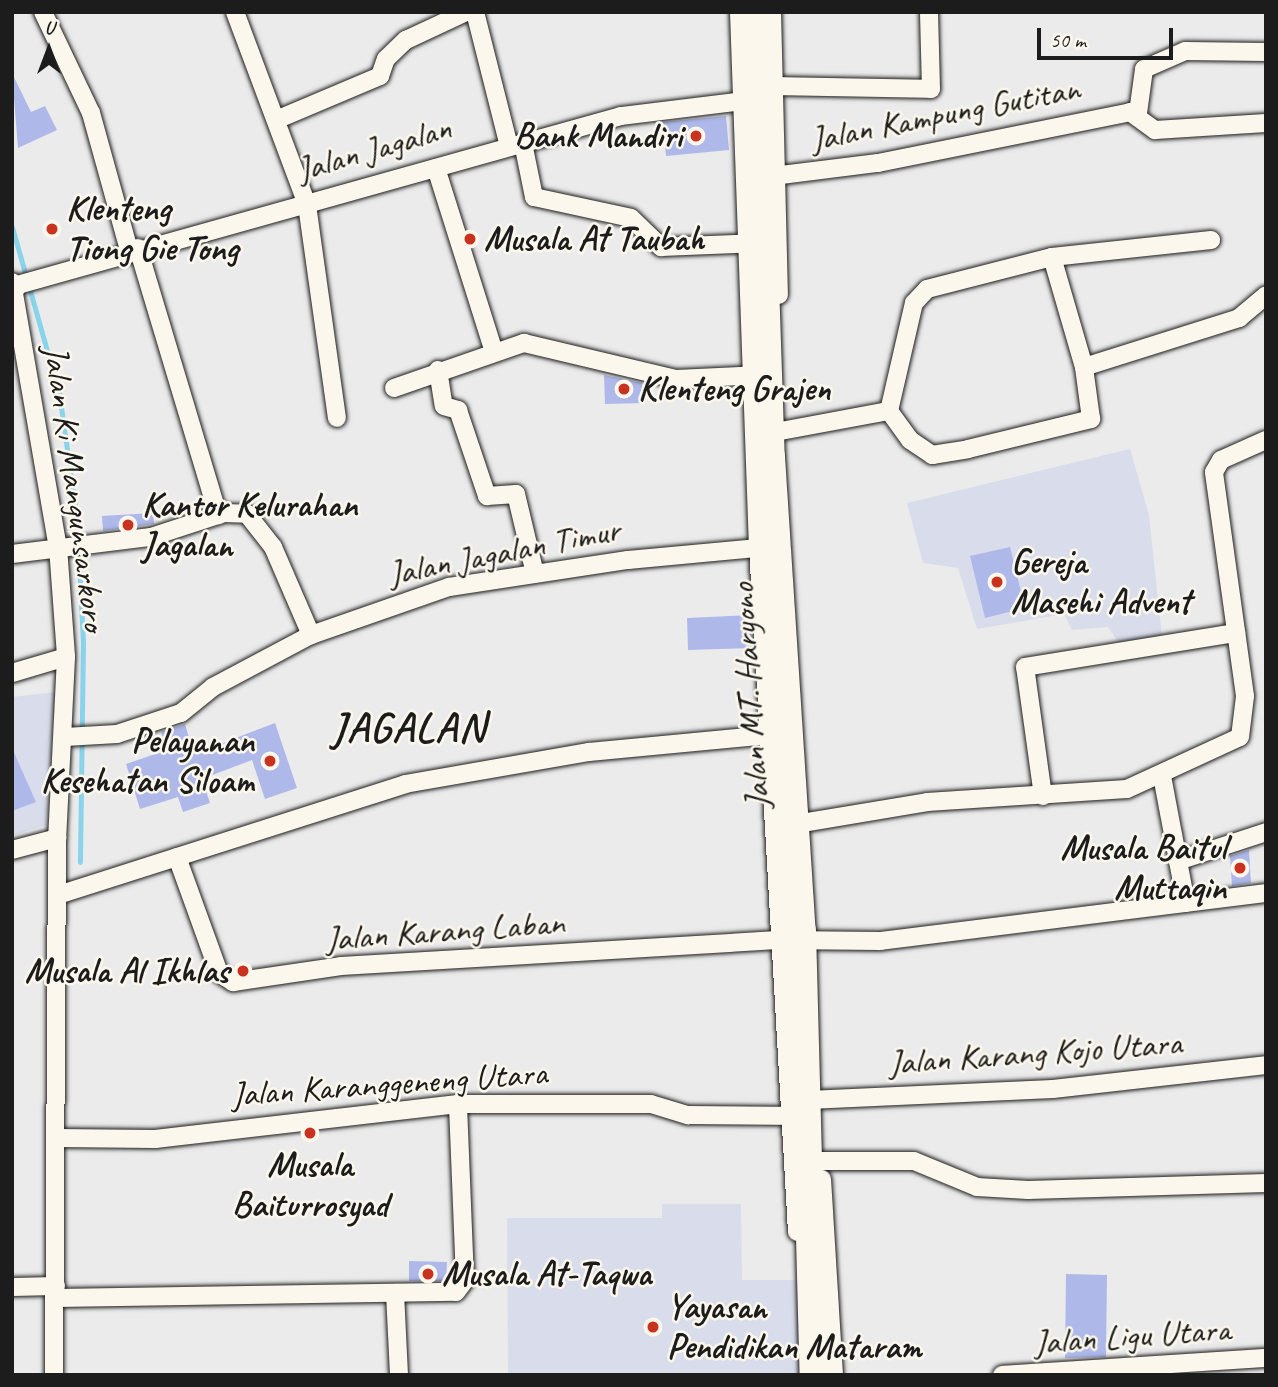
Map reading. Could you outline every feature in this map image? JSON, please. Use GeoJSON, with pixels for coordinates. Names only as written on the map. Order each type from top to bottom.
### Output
{"type":"FeatureCollection","features":[{"type":"Feature","properties":{"kind":"main road","name":"Jalan MT. Haryono"},"geometry":{"type":"LineString","coordinates":[[756,12],[761,164],[757,243],[773,309],[759,345],[770,445],[767,547],[787,742],[801,823],[803,1096],[815,1161],[805,1266],[822,1327],[816,1367]]}},
{"type":"Feature","properties":{"kind":"street"},"geometry":{"type":"LineString","coordinates":[[43,12],[91,113],[218,515]]}},
{"type":"Feature","properties":{"kind":"street"},"geometry":{"type":"LineString","coordinates":[[235,12],[307,205],[337,418]]}},
{"type":"Feature","properties":{"kind":"street"},"geometry":{"type":"LineString","coordinates":[[276,120],[380,76],[386,59],[406,40],[466,12]]}},
{"type":"Feature","properties":{"kind":"street"},"geometry":{"type":"LineString","coordinates":[[475,12],[534,197],[631,218],[661,247],[757,243],[759,345]]}},
{"type":"Feature","properties":{"kind":"street"},"geometry":{"type":"LineString","coordinates":[[739,12],[759,93]]}},
{"type":"Feature","properties":{"kind":"street"},"geometry":{"type":"LineString","coordinates":[[759,93],[772,12]]}},
{"type":"Feature","properties":{"kind":"street","name":"Jalan Jagalan"},"geometry":{"type":"LineString","coordinates":[[15,285],[48,278],[134,249],[307,205],[650,110],[759,93],[931,89],[929,12]]}},
{"type":"Feature","properties":{"kind":"street"},"geometry":{"type":"LineString","coordinates":[[1266,52],[1185,51],[1144,69],[1138,113],[1142,125],[1154,130],[1266,123]]}},
{"type":"Feature","properties":{"kind":"street","name":"Jalan Kampung Gutitan"},"geometry":{"type":"LineString","coordinates":[[761,164],[878,163],[1138,113]]}},
{"type":"Feature","properties":{"kind":"street"},"geometry":{"type":"LineString","coordinates":[[761,164],[773,309],[770,445],[800,941]]}},
{"type":"Feature","properties":{"kind":"street"},"geometry":{"type":"LineString","coordinates":[[436,168],[493,349]]}},
{"type":"Feature","properties":{"kind":"street"},"geometry":{"type":"LineString","coordinates":[[1052,257],[1084,368],[1091,419],[932,455],[910,440],[890,411],[918,296],[963,276],[1052,257],[1211,240]]}},
{"type":"Feature","properties":{"kind":"street","name":"Jalan Ki Mangunsarkoro"},"geometry":{"type":"LineString","coordinates":[[15,285],[73,544],[66,657],[76,737],[57,838],[54,1375]]}},
{"type":"Feature","properties":{"kind":"street"},"geometry":{"type":"LineString","coordinates":[[1084,368],[1240,318],[1266,295]]}},
{"type":"Feature","properties":{"kind":"street"},"geometry":{"type":"LineString","coordinates":[[394,388],[493,349],[536,345],[676,379],[761,375]]}},
{"type":"Feature","properties":{"kind":"street"},"geometry":{"type":"LineString","coordinates":[[438,370],[444,406],[458,410],[487,496],[516,494],[535,574]]}},
{"type":"Feature","properties":{"kind":"street"},"geometry":{"type":"LineString","coordinates":[[770,445],[890,411]]}},
{"type":"Feature","properties":{"kind":"street"},"geometry":{"type":"LineString","coordinates":[[801,823],[927,802],[1127,789],[1162,776],[1243,734],[1236,633],[1214,472],[1221,460],[1266,440]]}},
{"type":"Feature","properties":{"kind":"street"},"geometry":{"type":"LineString","coordinates":[[12,554],[73,544],[151,537],[218,515],[248,514],[264,533],[311,635]]}},
{"type":"Feature","properties":{"kind":"street","name":"Jalan Jagalan Timur"},"geometry":{"type":"LineString","coordinates":[[76,737],[138,730],[181,713],[213,687],[311,635],[449,587],[535,574],[767,547]]}},
{"type":"Feature","properties":{"kind":"street"},"geometry":{"type":"LineString","coordinates":[[1043,796],[1025,667],[1236,633]]}},
{"type":"Feature","properties":{"kind":"street"},"geometry":{"type":"LineString","coordinates":[[12,673],[66,657]]}},
{"type":"Feature","properties":{"kind":"street"},"geometry":{"type":"LineString","coordinates":[[58,895],[427,779],[589,752],[787,742]]}},
{"type":"Feature","properties":{"kind":"street"},"geometry":{"type":"LineString","coordinates":[[1162,776],[1186,903]]}},
{"type":"Feature","properties":{"kind":"street"},"geometry":{"type":"LineString","coordinates":[[1178,861],[1266,832]]}},
{"type":"Feature","properties":{"kind":"street"},"geometry":{"type":"LineString","coordinates":[[12,850],[57,838]]}},
{"type":"Feature","properties":{"kind":"street","name":"Jalan Karang Laban"},"geometry":{"type":"LineString","coordinates":[[177,857],[219,973],[233,982],[341,966],[800,941],[904,938],[1266,893]]}},
{"type":"Feature","properties":{"kind":"street","name":"Jalan Karang Kojo Utara"},"geometry":{"type":"LineString","coordinates":[[803,1096],[1053,1089],[1266,1065]]}},
{"type":"Feature","properties":{"kind":"street"},"geometry":{"type":"LineString","coordinates":[[803,1096],[805,1266]]}},
{"type":"Feature","properties":{"kind":"street","name":"Jalan Karanggeneng Utara"},"geometry":{"type":"LineString","coordinates":[[57,1138],[155,1139],[458,1104],[651,1104],[688,1115],[803,1096]]}},
{"type":"Feature","properties":{"kind":"street"},"geometry":{"type":"LineString","coordinates":[[21,1287],[56,1292],[456,1292],[464,1284],[458,1104]]}},
{"type":"Feature","properties":{"kind":"street"},"geometry":{"type":"LineString","coordinates":[[822,1327],[815,1161],[914,1161],[976,1187],[1028,1190],[1266,1183]]}},
{"type":"Feature","properties":{"kind":"street"},"geometry":{"type":"LineString","coordinates":[[395,1293],[399,1375]]}},
{"type":"Feature","properties":{"kind":"street","name":"Jalan Ligu Utara"},"geometry":{"type":"LineString","coordinates":[[1002,1375],[1266,1359]]}},
{"type":"Feature","properties":{"kind":"shaded area"},"geometry":{"type":"Polygon","coordinates":[[[1130,449],[1149,515],[1162,637],[1120,645],[1108,627],[1072,630],[1064,614],[977,629],[958,568],[923,563],[907,503],[1130,449]]]}},
{"type":"Feature","properties":{"kind":"shaded area"},"geometry":{"type":"Polygon","coordinates":[[[55,692],[46,825],[12,836],[12,697],[55,692]]]}},
{"type":"Feature","properties":{"kind":"shaded area","name":"Yayasan Pendidikan Mataram"},"geometry":{"type":"Polygon","coordinates":[[[662,1204],[741,1204],[742,1280],[799,1280],[799,1375],[508,1375],[507,1218],[662,1218],[662,1204]]]}},
{"type":"Feature","properties":{"kind":"building"},"geometry":{"type":"Polygon","coordinates":[[[12,73],[31,112],[45,106],[57,130],[18,148],[12,73]]]}},
{"type":"Feature","properties":{"kind":"building","name":"Bank Mandiri"},"geometry":{"type":"Polygon","coordinates":[[[726,116],[729,150],[666,156],[663,122],[726,116]]]}},
{"type":"Feature","properties":{"kind":"building","name":"Klenteng Grajen"},"geometry":{"type":"Polygon","coordinates":[[[604,375],[642,383],[643,403],[605,404],[604,375]]]}},
{"type":"Feature","properties":{"kind":"building","name":"Kantor Kelurahan Jagalan"},"geometry":{"type":"Polygon","coordinates":[[[153,513],[154,524],[103,531],[102,516],[153,513]]]}},
{"type":"Feature","properties":{"kind":"building","name":"Gereja Masehi Advent"},"geometry":{"type":"Polygon","coordinates":[[[1010,547],[1025,608],[985,618],[970,556],[1010,547]]]}},
{"type":"Feature","properties":{"kind":"building"},"geometry":{"type":"Polygon","coordinates":[[[751,615],[752,648],[688,650],[687,618],[751,615]]]}},
{"type":"Feature","properties":{"kind":"building"},"geometry":{"type":"Polygon","coordinates":[[[275,723],[297,788],[265,799],[252,760],[202,779],[210,803],[183,812],[178,797],[140,809],[126,764],[167,750],[161,732],[185,724],[191,744],[204,739],[207,749],[275,723]]]}},
{"type":"Feature","properties":{"kind":"building"},"geometry":{"type":"Polygon","coordinates":[[[12,748],[36,802],[12,811],[12,748]]]}},
{"type":"Feature","properties":{"kind":"building","name":"Musala Baitul Muttaqin"},"geometry":{"type":"Polygon","coordinates":[[[1249,850],[1251,883],[1232,886],[1230,856],[1249,850]]]}},
{"type":"Feature","properties":{"kind":"building","name":"Musala At-Taqwa"},"geometry":{"type":"Polygon","coordinates":[[[409,1261],[447,1262],[446,1281],[409,1281],[409,1261]]]}},
{"type":"Feature","properties":{"kind":"building"},"geometry":{"type":"Polygon","coordinates":[[[1066,1274],[1107,1275],[1106,1357],[1065,1358],[1066,1274]]]}},
{"type":"Feature","properties":{"kind":"waterway"},"geometry":{"type":"LineString","coordinates":[[12,227],[59,393],[77,520],[83,643],[80,862]]}},
{"type":"Feature","properties":{"kind":"place","name":"Bank Mandiri"},"geometry":{"type":"Point","coordinates":[696,136]}},
{"type":"Feature","properties":{"kind":"place","name":"Klenteng Tiong Gie Tong"},"geometry":{"type":"Point","coordinates":[52,229]}},
{"type":"Feature","properties":{"kind":"place","name":"Musala At Taubah"},"geometry":{"type":"Point","coordinates":[470,239]}},
{"type":"Feature","properties":{"kind":"place","name":"Klenteng Grajen"},"geometry":{"type":"Point","coordinates":[624,389]}},
{"type":"Feature","properties":{"kind":"place","name":"Kantor Kelurahan Jagalan"},"geometry":{"type":"Point","coordinates":[128,525]}},
{"type":"Feature","properties":{"kind":"place","name":"Gereja Masehi Advent"},"geometry":{"type":"Point","coordinates":[997,582]}},
{"type":"Feature","properties":{"kind":"place","name":"Pelayanan Kesehatan Siloam"},"geometry":{"type":"Point","coordinates":[270,761]}},
{"type":"Feature","properties":{"kind":"place","name":"Musala Baitul Muttaqin"},"geometry":{"type":"Point","coordinates":[1240,868]}},
{"type":"Feature","properties":{"kind":"place","name":"Musala Al Ikhlas"},"geometry":{"type":"Point","coordinates":[243,971]}},
{"type":"Feature","properties":{"kind":"place","name":"Musala Baiturrosyad"},"geometry":{"type":"Point","coordinates":[310,1133]}},
{"type":"Feature","properties":{"kind":"place","name":"Musala At-Taqwa"},"geometry":{"type":"Point","coordinates":[428,1274]}},
{"type":"Feature","properties":{"kind":"place","name":"Yayasan Pendidikan Mataram"},"geometry":{"type":"Point","coordinates":[653,1327]}},
{"type":"Feature","properties":{"kind":"district","name":"JAGALAN"},"geometry":{"type":"Point","coordinates":[409,728]}}]}
